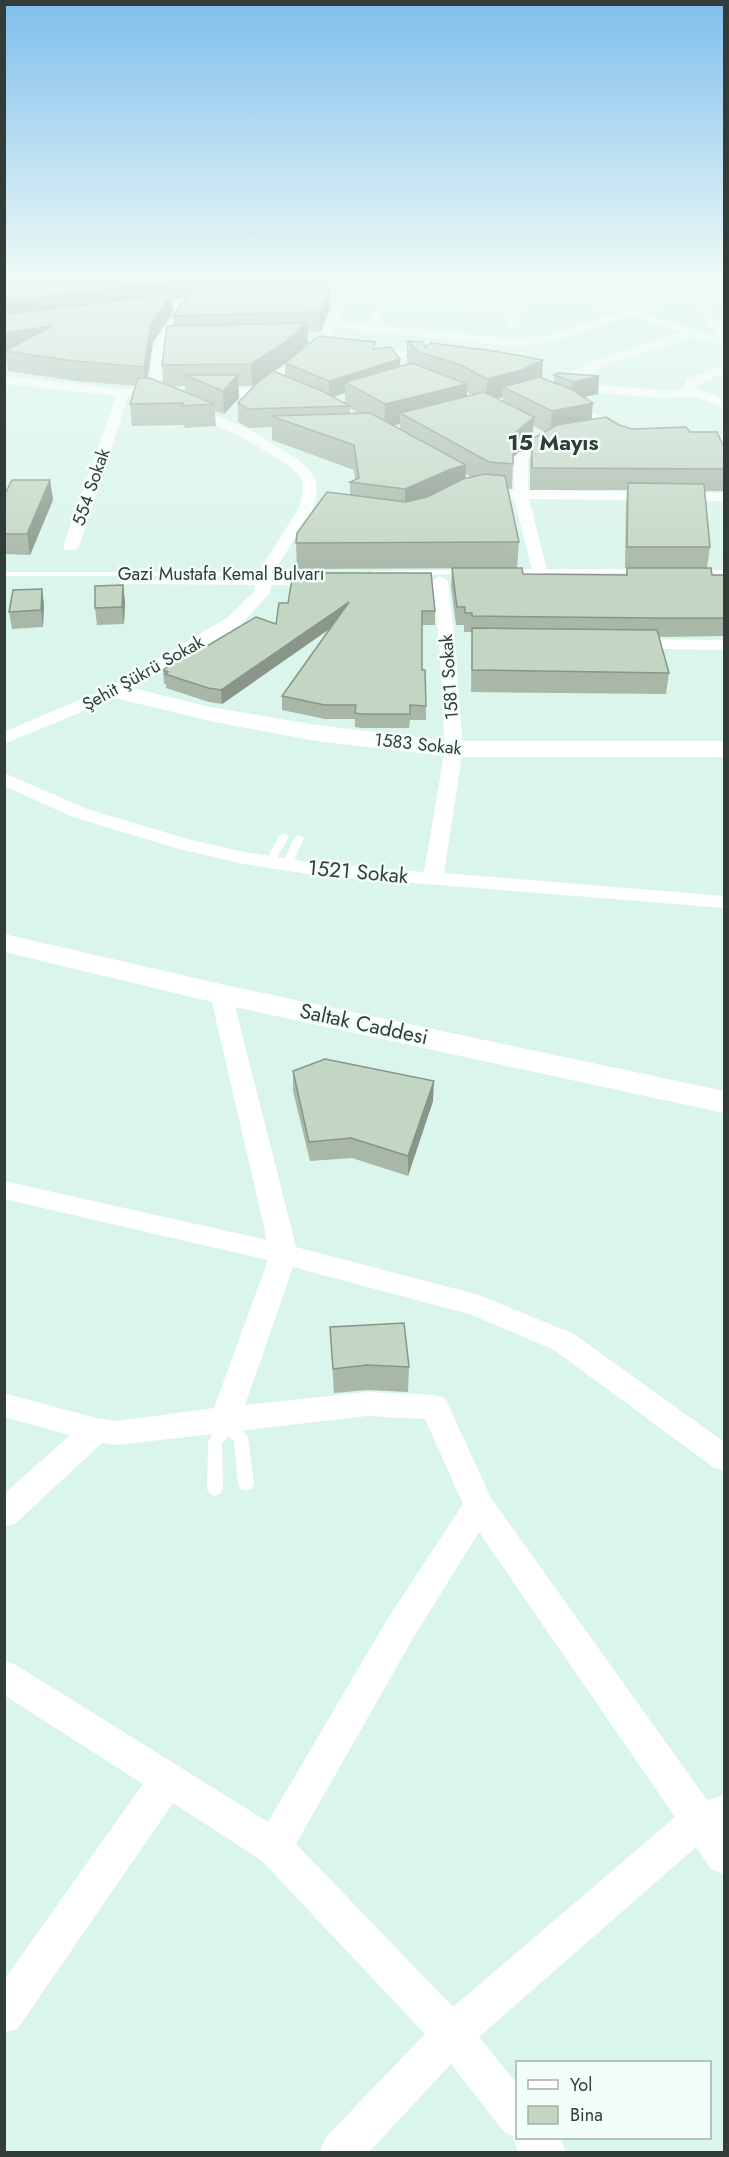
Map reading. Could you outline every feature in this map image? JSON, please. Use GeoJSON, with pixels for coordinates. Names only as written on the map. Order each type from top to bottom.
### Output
{"type":"FeatureCollection","features":[{"type":"Feature","properties":{"kind":"street"},"geometry":{"type":"LineString","coordinates":[[154,393],[158,377]]}},
{"type":"Feature","properties":{"kind":"street"},"geometry":{"type":"LineString","coordinates":[[245,402],[277,377]]}},
{"type":"Feature","properties":{"kind":"street"},"geometry":{"type":"LineString","coordinates":[[565,377],[553,381],[534,395],[576,406],[623,441]]}},
{"type":"Feature","properties":{"kind":"street"},"geometry":{"type":"LineString","coordinates":[[705,377],[690,383],[690,390],[724,405]]}},
{"type":"Feature","properties":{"kind":"street"},"geometry":{"type":"LineString","coordinates":[[4,380],[123,393],[257,392]]}},
{"type":"Feature","properties":{"kind":"street"},"geometry":{"type":"LineString","coordinates":[[272,381],[290,389]]}},
{"type":"Feature","properties":{"kind":"street"},"geometry":{"type":"LineString","coordinates":[[553,381],[647,393],[699,393]]}},
{"type":"Feature","properties":{"kind":"street","name":"554 Sokak"},"geometry":{"type":"LineString","coordinates":[[71,547],[123,393]]}},
{"type":"Feature","properties":{"kind":"street"},"geometry":{"type":"LineString","coordinates":[[154,393],[230,420],[247,434],[270,434]]}},
{"type":"Feature","properties":{"kind":"street"},"geometry":{"type":"LineString","coordinates":[[537,564],[521,496],[521,458],[541,438],[607,431]]}},
{"type":"Feature","properties":{"kind":"street","name":"Şehit Şükrü Sokak"},"geometry":{"type":"LineString","coordinates":[[4,739],[116,691],[234,621],[262,593],[265,579],[311,509],[309,481],[304,472],[247,434]]}},
{"type":"Feature","properties":{"kind":"street"},"geometry":{"type":"LineString","coordinates":[[466,490],[521,496],[724,497]]}},
{"type":"Feature","properties":{"kind":"street","name":"1581 Sokak"},"geometry":{"type":"LineString","coordinates":[[433,879],[454,749],[453,642],[441,587]]}},
{"type":"Feature","properties":{"kind":"street"},"geometry":{"type":"LineString","coordinates":[[609,644],[724,645]]}},
{"type":"Feature","properties":{"kind":"street","name":"1583 Sokak"},"geometry":{"type":"LineString","coordinates":[[116,691],[210,714],[316,733],[454,749],[723,754]]}},
{"type":"Feature","properties":{"kind":"street","name":"1521 Sokak"},"geometry":{"type":"LineString","coordinates":[[4,779],[90,816],[186,845],[279,863],[433,879],[724,902]]}},
{"type":"Feature","properties":{"kind":"street","name":"Saltak Caddesi"},"geometry":{"type":"LineString","coordinates":[[4,943],[221,993],[724,1102]]}},
{"type":"Feature","properties":{"kind":"street"},"geometry":{"type":"LineString","coordinates":[[221,993],[284,1254],[225,1422]]}},
{"type":"Feature","properties":{"kind":"street"},"geometry":{"type":"LineString","coordinates":[[4,1190],[284,1254],[479,1306],[564,1342],[724,1458]]}},
{"type":"Feature","properties":{"kind":"street"},"geometry":{"type":"LineString","coordinates":[[4,1405],[96,1430],[117,1433],[367,1404],[435,1407],[479,1506],[711,1817],[724,1856]]}},
{"type":"Feature","properties":{"kind":"street"},"geometry":{"type":"LineString","coordinates":[[4,1514],[96,1430]]}},
{"type":"Feature","properties":{"kind":"street"},"geometry":{"type":"LineString","coordinates":[[274,1847],[400,1629],[479,1506]]}},
{"type":"Feature","properties":{"kind":"street"},"geometry":{"type":"LineString","coordinates":[[4,1676],[274,1847],[452,2034],[516,2115]]}},
{"type":"Feature","properties":{"kind":"street"},"geometry":{"type":"LineString","coordinates":[[4,2014],[168,1779]]}},
{"type":"Feature","properties":{"kind":"street"},"geometry":{"type":"LineString","coordinates":[[341,2152],[452,2034],[711,1817]]}},
{"type":"Feature","properties":{"kind":"street"},"geometry":{"type":"LineString","coordinates":[[534,2139],[545,2152]]}},
{"type":"Feature","properties":{"kind":"lane"},"geometry":{"type":"LineString","coordinates":[[494,571],[537,564],[655,572]]}},
{"type":"Feature","properties":{"kind":"lane"},"geometry":{"type":"LineString","coordinates":[[463,581],[441,587],[370,578],[472,572]]}},
{"type":"Feature","properties":{"kind":"lane"},"geometry":{"type":"LineString","coordinates":[[690,572],[724,572]]}},
{"type":"Feature","properties":{"kind":"lane","name":"Gazi Mustafa Kemal Bulvarı"},"geometry":{"type":"LineString","coordinates":[[4,574],[265,579],[311,583]]}},
{"type":"Feature","properties":{"kind":"lane","name":"Gazi Mustafa Kemal Bulvarı"},"geometry":{"type":"LineString","coordinates":[[4,581],[265,579],[323,574]]}},
{"type":"Feature","properties":{"kind":"lane"},"geometry":{"type":"LineString","coordinates":[[279,863],[284,836]]}},
{"type":"Feature","properties":{"kind":"lane"},"geometry":{"type":"LineString","coordinates":[[279,863],[300,838]]}},
{"type":"Feature","properties":{"kind":"lane"},"geometry":{"type":"LineString","coordinates":[[215,1489],[215,1442],[225,1422],[241,1438],[246,1484]]}},
{"type":"Feature","properties":{"kind":"building"},"geometry":{"type":"Polygon","coordinates":[[[188,377],[236,377],[223,391],[188,377]]]}},
{"type":"Feature","properties":{"kind":"building"},"geometry":{"type":"Polygon","coordinates":[[[265,377],[287,377],[322,391],[350,406],[248,409],[238,403],[265,377]]]}},
{"type":"Feature","properties":{"kind":"building"},"geometry":{"type":"Polygon","coordinates":[[[318,377],[343,377],[329,381],[318,377]]]}},
{"type":"Feature","properties":{"kind":"building"},"geometry":{"type":"Polygon","coordinates":[[[364,377],[448,377],[467,384],[385,404],[345,382],[364,377]]]}},
{"type":"Feature","properties":{"kind":"building"},"geometry":{"type":"Polygon","coordinates":[[[539,377],[571,389],[593,403],[552,411],[503,387],[539,377]]]}},
{"type":"Feature","properties":{"kind":"building"},"geometry":{"type":"Polygon","coordinates":[[[559,377],[596,377],[573,382],[559,377]]]}},
{"type":"Feature","properties":{"kind":"building"},"geometry":{"type":"Polygon","coordinates":[[[138,378],[150,378],[215,404],[183,406],[183,403],[130,404],[138,378]]]}},
{"type":"Feature","properties":{"kind":"building"},"geometry":{"type":"Polygon","coordinates":[[[484,392],[534,417],[513,434],[513,464],[489,462],[400,413],[484,392]]]}},
{"type":"Feature","properties":{"kind":"building"},"geometry":{"type":"Polygon","coordinates":[[[370,413],[466,465],[405,489],[350,482],[359,478],[354,445],[271,416],[370,413]]]}},
{"type":"Feature","properties":{"kind":"building"},"geometry":{"type":"Polygon","coordinates":[[[606,417],[619,425],[632,429],[686,427],[690,432],[717,432],[724,447],[724,469],[532,468],[532,439],[557,425],[606,417]]]}},
{"type":"Feature","properties":{"kind":"building"},"geometry":{"type":"Polygon","coordinates":[[[485,474],[505,476],[519,542],[296,543],[297,533],[327,492],[406,502],[427,497],[463,479],[485,474]]]}},
{"type":"Feature","properties":{"kind":"building"},"geometry":{"type":"Polygon","coordinates":[[[12,480],[50,480],[27,534],[4,534],[4,496],[12,480]]]}},
{"type":"Feature","properties":{"kind":"building"},"geometry":{"type":"Polygon","coordinates":[[[628,483],[704,484],[710,547],[627,547],[628,483]]]}},
{"type":"Feature","properties":{"kind":"building"},"geometry":{"type":"Polygon","coordinates":[[[452,568],[522,568],[523,574],[627,575],[627,568],[711,568],[712,575],[724,575],[724,618],[472,616],[472,613],[465,613],[465,607],[457,607],[452,568]]]}},
{"type":"Feature","properties":{"kind":"building"},"geometry":{"type":"Polygon","coordinates":[[[293,573],[431,573],[435,611],[422,611],[422,670],[425,670],[426,706],[410,705],[410,714],[361,714],[355,713],[356,705],[325,705],[282,696],[349,602],[221,690],[165,674],[168,672],[163,670],[199,646],[204,648],[256,617],[276,624],[279,603],[288,603],[293,573]]]}},
{"type":"Feature","properties":{"kind":"building"},"geometry":{"type":"Polygon","coordinates":[[[123,585],[122,607],[95,608],[95,586],[123,585]]]}},
{"type":"Feature","properties":{"kind":"building"},"geometry":{"type":"Polygon","coordinates":[[[42,589],[41,610],[9,612],[13,590],[42,589]]]}},
{"type":"Feature","properties":{"kind":"building"},"geometry":{"type":"Polygon","coordinates":[[[472,628],[657,630],[669,673],[472,670],[472,628]]]}},
{"type":"Feature","properties":{"kind":"building"},"geometry":{"type":"Polygon","coordinates":[[[325,1059],[434,1081],[408,1156],[351,1138],[309,1142],[293,1071],[325,1059]]]}},
{"type":"Feature","properties":{"kind":"building"},"geometry":{"type":"Polygon","coordinates":[[[404,1323],[409,1367],[367,1365],[333,1369],[330,1327],[404,1323]]]}},
{"type":"Feature","properties":{"kind":"district","name":"15 Mayıs"},"geometry":{"type":"Point","coordinates":[553,442]}}]}
